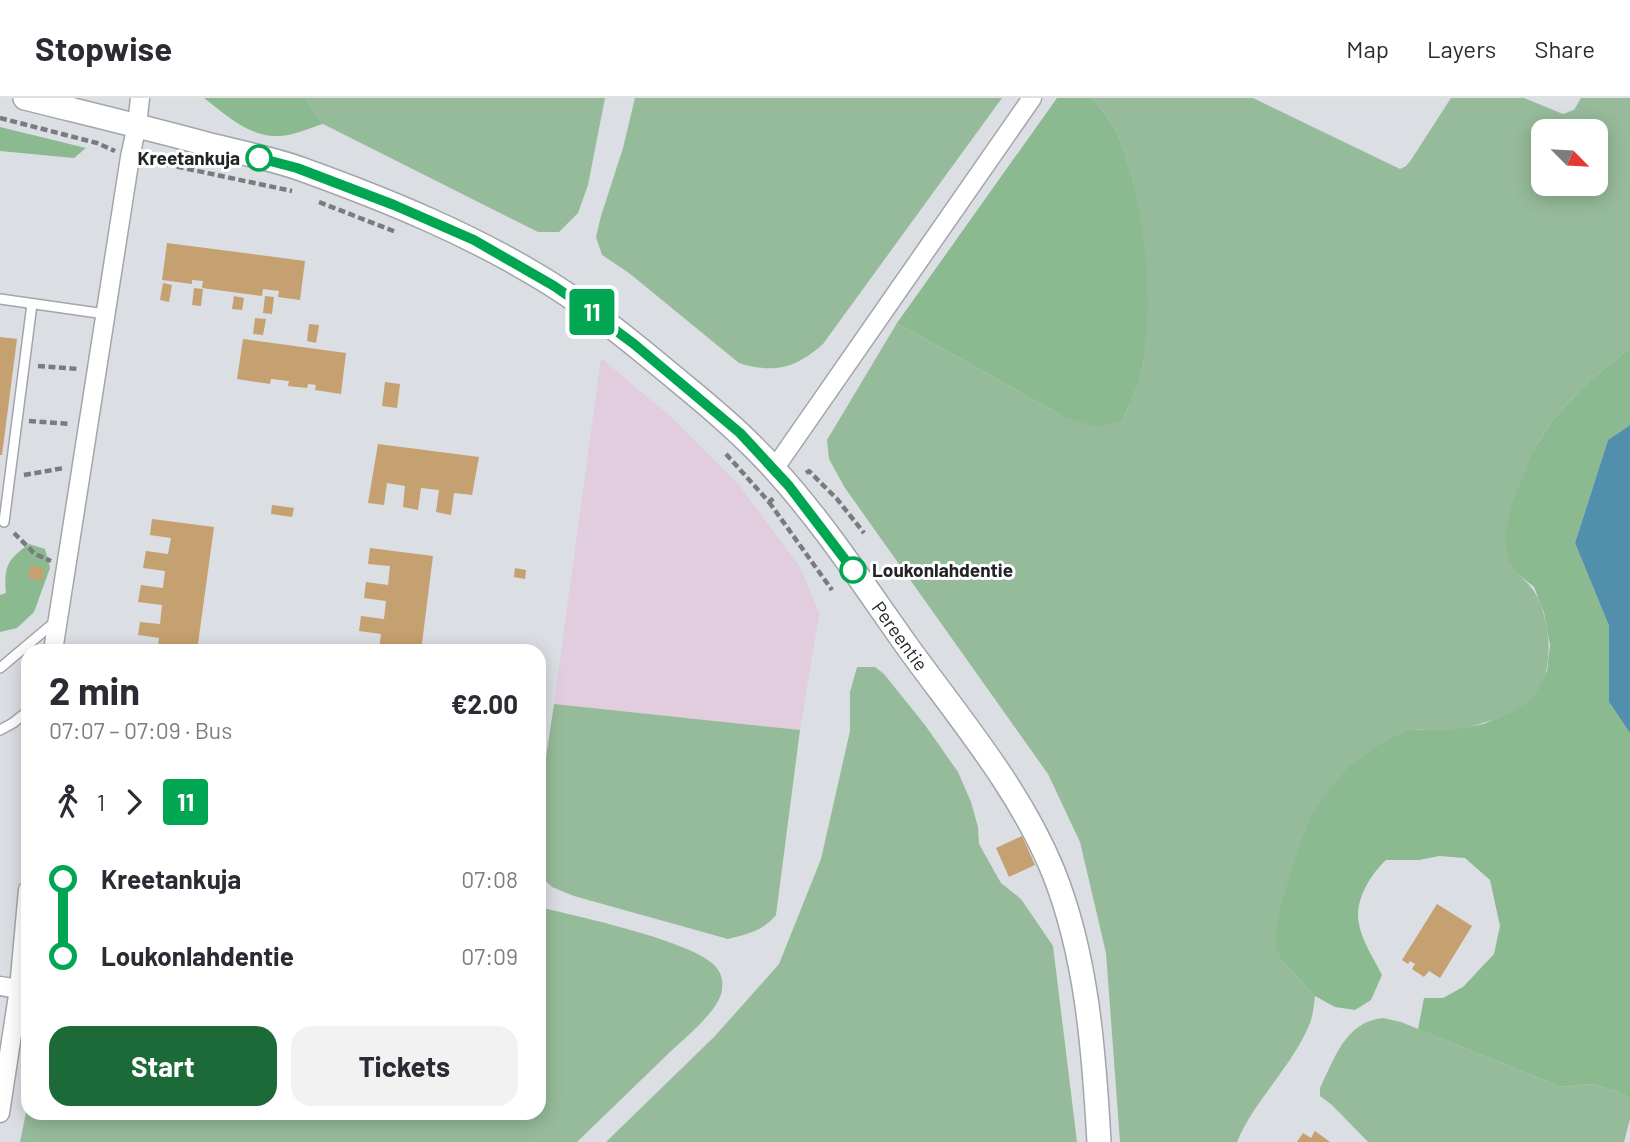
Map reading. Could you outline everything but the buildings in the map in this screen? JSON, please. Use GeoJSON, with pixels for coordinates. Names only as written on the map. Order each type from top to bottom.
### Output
{"type":"FeatureCollection","features":[{"type":"Feature","properties":{"kind":"street","name":"Pereentie"},"geometry":{"type":"LineString","coordinates":[[25,98],[297,168],[394,205],[484,245],[554,286],[634,344],[740,433],[782,477],[836,545],[991,760],[1033,831],[1052,869],[1073,936],[1084,985],[1099,1142]]}},
{"type":"Feature","properties":{"kind":"street"},"geometry":{"type":"LineString","coordinates":[[54,644],[137,125],[139,98]]}},
{"type":"Feature","properties":{"kind":"street"},"geometry":{"type":"LineString","coordinates":[[782,477],[1032,98]]}},
{"type":"Feature","properties":{"kind":"street"},"geometry":{"type":"LineString","coordinates":[[0,1113],[21,967]]}},
{"type":"Feature","properties":{"kind":"street"},"geometry":{"type":"LineString","coordinates":[[0,986],[19,989]]}},
{"type":"Feature","properties":{"kind":"lane"},"geometry":{"type":"LineString","coordinates":[[0,299],[105,314]]}},
{"type":"Feature","properties":{"kind":"lane"},"geometry":{"type":"LineString","coordinates":[[4,522],[32,304]]}},
{"type":"Feature","properties":{"kind":"lane"},"geometry":{"type":"LineString","coordinates":[[29,644],[58,620]]}},
{"type":"Feature","properties":{"kind":"lane"},"geometry":{"type":"LineString","coordinates":[[0,668],[21,651]]}},
{"type":"Feature","properties":{"kind":"lane"},"geometry":{"type":"LineString","coordinates":[[0,730],[21,717]]}},
{"type":"Feature","properties":{"kind":"path"},"geometry":{"type":"LineString","coordinates":[[0,118],[97,144],[130,157],[304,196]]}},
{"type":"Feature","properties":{"kind":"path"},"geometry":{"type":"LineString","coordinates":[[316,200],[407,236]]}},
{"type":"Feature","properties":{"kind":"path"},"geometry":{"type":"LineString","coordinates":[[24,364],[96,371]]}},
{"type":"Feature","properties":{"kind":"path"},"geometry":{"type":"LineString","coordinates":[[16,420],[88,425]]}},
{"type":"Feature","properties":{"kind":"path"},"geometry":{"type":"LineString","coordinates":[[721,449],[769,502],[832,590]]}},
{"type":"Feature","properties":{"kind":"path"},"geometry":{"type":"LineString","coordinates":[[8,477],[82,465]]}},
{"type":"Feature","properties":{"kind":"path"},"geometry":{"type":"LineString","coordinates":[[769,502],[782,477]]}},
{"type":"Feature","properties":{"kind":"path"},"geometry":{"type":"LineString","coordinates":[[26,546],[35,554]]}},
{"type":"Feature","properties":{"kind":"shaded area"},"geometry":{"type":"Polygon","coordinates":[[[601,358],[671,417],[738,484],[800,567],[819,614],[800,730],[554,704],[601,358]]]}},
{"type":"Feature","properties":{"kind":"green space"},"geometry":{"type":"Polygon","coordinates":[[[204,98],[305,98],[323,124],[287,135],[265,135],[237,123],[204,98]]]}},
{"type":"Feature","properties":{"kind":"green space"},"geometry":{"type":"Polygon","coordinates":[[[305,98],[605,98],[588,185],[578,213],[559,232],[538,232],[323,124],[305,98]]]}},
{"type":"Feature","properties":{"kind":"green space"},"geometry":{"type":"Polygon","coordinates":[[[635,98],[1002,98],[823,344],[804,359],[784,367],[764,368],[739,363],[629,273],[602,255],[596,237],[635,98]]]}},
{"type":"Feature","properties":{"kind":"green space"},"geometry":{"type":"Polygon","coordinates":[[[1057,98],[1092,98],[1115,128],[1135,186],[1145,247],[1148,309],[1142,372],[1123,420],[1096,427],[1064,417],[897,323],[1057,98]]]}},
{"type":"Feature","properties":{"kind":"green space"},"geometry":{"type":"Polygon","coordinates":[[[1092,98],[1253,98],[1400,169],[1411,160],[1451,98],[1524,98],[1563,114],[1574,110],[1581,98],[1630,98],[1630,348],[1589,381],[1554,418],[1533,451],[1518,574],[1535,592],[1545,620],[1548,656],[1542,685],[1526,706],[1493,720],[1448,731],[1410,729],[1282,961],[1315,996],[1312,1017],[1294,1054],[1253,1112],[1237,1142],[1120,1142],[1106,953],[1080,842],[1048,774],[845,488],[829,459],[827,440],[897,323],[1064,417],[1123,420],[1143,365],[1148,309],[1147,278],[1140,216],[1127,158],[1115,128],[1092,98]]]}},
{"type":"Feature","properties":{"kind":"green space"},"geometry":{"type":"Polygon","coordinates":[[[0,127],[86,148],[74,158],[0,151],[0,127]]]}},
{"type":"Feature","properties":{"kind":"green space"},"geometry":{"type":"Polygon","coordinates":[[[1630,348],[1630,425],[1608,440],[1575,543],[1609,626],[1609,702],[1630,733],[1630,1098],[1591,1084],[1561,1087],[1418,1029],[1424,998],[1443,998],[1463,987],[1494,954],[1500,926],[1490,880],[1465,858],[1439,856],[1419,860],[1386,860],[1374,873],[1361,898],[1358,915],[1363,937],[1382,975],[1371,1000],[1355,1010],[1335,1007],[1315,996],[1282,961],[1275,945],[1279,911],[1301,841],[1313,813],[1349,766],[1380,744],[1410,729],[1446,731],[1483,724],[1510,713],[1533,699],[1547,671],[1550,645],[1544,613],[1534,587],[1518,574],[1509,561],[1505,534],[1512,504],[1533,451],[1554,418],[1589,381],[1630,348]]]}},
{"type":"Feature","properties":{"kind":"green space"},"geometry":{"type":"Polygon","coordinates":[[[29,544],[45,549],[50,568],[34,612],[17,628],[0,632],[0,595],[6,593],[8,564],[29,544]]]}},
{"type":"Feature","properties":{"kind":"green space"},"geometry":{"type":"Polygon","coordinates":[[[857,667],[875,667],[884,674],[925,725],[958,772],[971,802],[978,827],[979,844],[1001,883],[1021,899],[1053,946],[1077,1142],[606,1142],[715,1036],[779,964],[821,859],[850,731],[850,692],[857,667]]]}},
{"type":"Feature","properties":{"kind":"green space"},"geometry":{"type":"Polygon","coordinates":[[[554,704],[800,730],[776,915],[766,925],[754,931],[728,939],[574,896],[552,887],[546,881],[546,757],[554,704]]]}},
{"type":"Feature","properties":{"kind":"green space"},"geometry":{"type":"Polygon","coordinates":[[[546,909],[605,923],[685,948],[704,957],[716,967],[722,981],[720,997],[705,1019],[577,1142],[20,1142],[25,1120],[546,1120],[546,909]]]}},
{"type":"Feature","properties":{"kind":"green space"},"geometry":{"type":"Polygon","coordinates":[[[1383,1018],[1401,1022],[1561,1087],[1591,1084],[1630,1098],[1630,1119],[1624,1142],[1368,1142],[1320,1096],[1320,1088],[1350,1034],[1359,1026],[1383,1018]]]}},
{"type":"Feature","properties":{"kind":"water"},"geometry":{"type":"Polygon","coordinates":[[[1630,425],[1630,733],[1609,702],[1609,626],[1575,543],[1608,440],[1630,425]]]}},
{"type":"Feature","properties":{"kind":"bus line","name":"11"},"geometry":{"type":"LineString","coordinates":[[259,158],[297,168],[394,205],[474,240],[583,306],[634,344],[740,433],[789,486],[853,570]]}},
{"type":"Feature","properties":{"kind":"place","name":"Kreetankuja"},"geometry":{"type":"Point","coordinates":[259,158]}},
{"type":"Feature","properties":{"kind":"place","name":"Loukonlahdentie"},"geometry":{"type":"Point","coordinates":[853,570]}}]}
